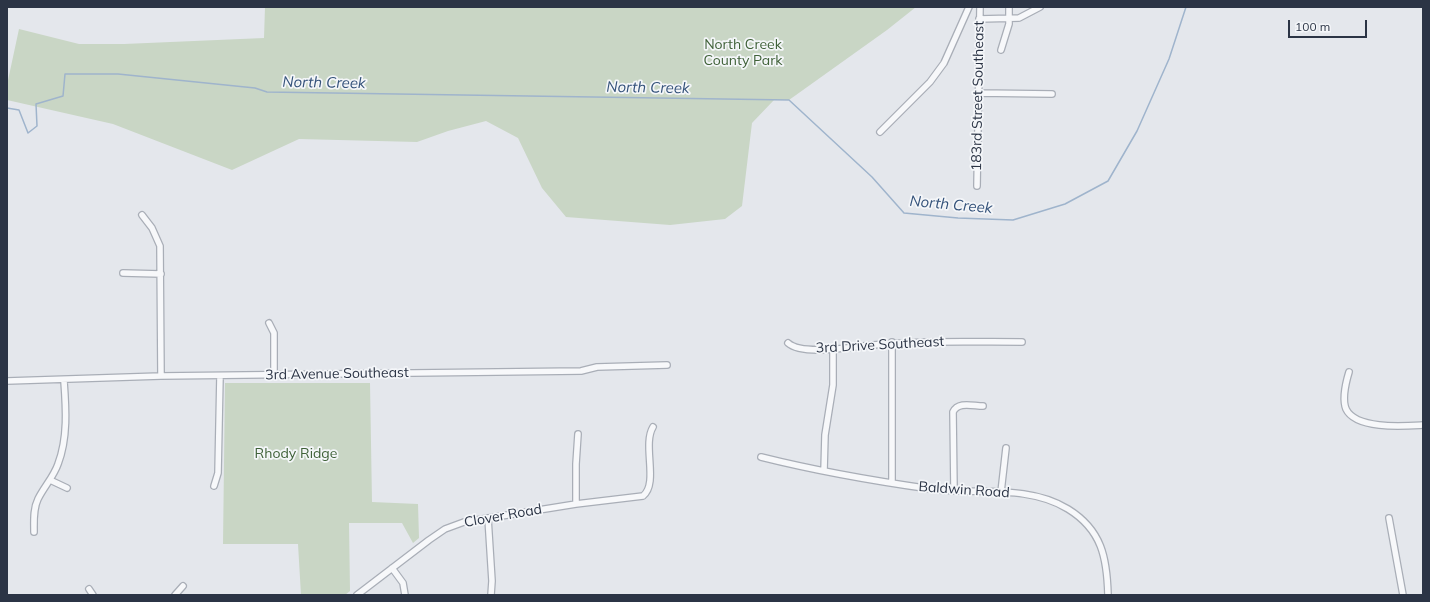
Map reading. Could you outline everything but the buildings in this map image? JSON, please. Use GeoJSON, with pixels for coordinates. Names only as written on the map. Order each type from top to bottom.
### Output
{"type":"FeatureCollection","features":[{"type":"Feature","properties":{"kind":"street"},"geometry":{"type":"LineString","coordinates":[[880,132],[930,82],[944,63],[968,7]]}},
{"type":"Feature","properties":{"kind":"street","name":"183rd Street Southeast"},"geometry":{"type":"LineString","coordinates":[[977,186],[980,7]]}},
{"type":"Feature","properties":{"kind":"street"},"geometry":{"type":"LineString","coordinates":[[1001,50],[1006,39],[1008,7]]}},
{"type":"Feature","properties":{"kind":"street"},"geometry":{"type":"LineString","coordinates":[[979,19],[1019,18],[1040,7]]}},
{"type":"Feature","properties":{"kind":"street"},"geometry":{"type":"LineString","coordinates":[[978,93],[1052,94]]}},
{"type":"Feature","properties":{"kind":"street"},"geometry":{"type":"LineString","coordinates":[[142,215],[152,228],[160,246],[161,376]]}},
{"type":"Feature","properties":{"kind":"street"},"geometry":{"type":"LineString","coordinates":[[123,273],[161,274]]}},
{"type":"Feature","properties":{"kind":"street"},"geometry":{"type":"LineString","coordinates":[[269,323],[274,333],[274,375]]}},
{"type":"Feature","properties":{"kind":"street"},"geometry":{"type":"LineString","coordinates":[[892,342],[892,483]]}},
{"type":"Feature","properties":{"kind":"street","name":"3rd Drive Southeast"},"geometry":{"type":"LineString","coordinates":[[788,343],[798,348],[833,349],[892,342],[1022,342]]}},
{"type":"Feature","properties":{"kind":"street"},"geometry":{"type":"LineString","coordinates":[[824,471],[825,435],[834,385],[833,349]]}},
{"type":"Feature","properties":{"kind":"street","name":"3rd Avenue Southeast"},"geometry":{"type":"LineString","coordinates":[[7,381],[161,376],[581,371],[597,367],[667,365]]}},
{"type":"Feature","properties":{"kind":"street"},"geometry":{"type":"LineString","coordinates":[[1349,372],[1345,400],[1346,409],[1353,417],[1368,423],[1382,425],[1423,425]]}},
{"type":"Feature","properties":{"kind":"street"},"geometry":{"type":"LineString","coordinates":[[214,486],[218,473],[220,376]]}},
{"type":"Feature","properties":{"kind":"street"},"geometry":{"type":"LineString","coordinates":[[34,532],[34,516],[38,500],[58,464],[65,438],[66,409],[64,380]]}},
{"type":"Feature","properties":{"kind":"street"},"geometry":{"type":"LineString","coordinates":[[954,490],[953,412],[955,407],[959,405],[983,406]]}},
{"type":"Feature","properties":{"kind":"street","name":"Clover Road"},"geometry":{"type":"LineString","coordinates":[[357,595],[445,529],[464,522],[576,504],[640,497],[646,494],[649,486],[649,438],[653,427]]}},
{"type":"Feature","properties":{"kind":"street"},"geometry":{"type":"LineString","coordinates":[[576,504],[578,434]]}},
{"type":"Feature","properties":{"kind":"street"},"geometry":{"type":"LineString","coordinates":[[1001,492],[1006,448]]}},
{"type":"Feature","properties":{"kind":"street","name":"Baldwin Road"},"geometry":{"type":"LineString","coordinates":[[761,457],[824,471],[892,483],[954,490],[1001,492],[1052,502],[1068,509],[1082,520],[1095,536],[1104,552],[1108,576],[1108,595]]}},
{"type":"Feature","properties":{"kind":"street"},"geometry":{"type":"LineString","coordinates":[[50,480],[67,488]]}},
{"type":"Feature","properties":{"kind":"street"},"geometry":{"type":"LineString","coordinates":[[488,518],[492,581],[491,595]]}},
{"type":"Feature","properties":{"kind":"street"},"geometry":{"type":"LineString","coordinates":[[1389,518],[1403,595]]}},
{"type":"Feature","properties":{"kind":"street"},"geometry":{"type":"LineString","coordinates":[[392,568],[402,584],[405,595]]}},
{"type":"Feature","properties":{"kind":"street"},"geometry":{"type":"LineString","coordinates":[[175,595],[183,586]]}},
{"type":"Feature","properties":{"kind":"street"},"geometry":{"type":"LineString","coordinates":[[89,589],[93,595]]}},
{"type":"Feature","properties":{"kind":"green space","name":"North Creek County Park"},"geometry":{"type":"Polygon","coordinates":[[[265,7],[916,7],[887,30],[789,100],[774,100],[752,123],[742,206],[725,219],[670,225],[566,217],[542,188],[518,138],[486,121],[448,131],[417,142],[299,139],[232,170],[113,124],[7,100],[7,85],[19,29],[79,44],[124,44],[264,38],[265,7]]]}},
{"type":"Feature","properties":{"kind":"green space","name":"Rhody Ridge"},"geometry":{"type":"Polygon","coordinates":[[[225,383],[370,383],[372,502],[418,504],[419,538],[413,543],[402,523],[349,523],[350,591],[345,595],[301,595],[298,544],[223,544],[225,383]]]}},
{"type":"Feature","properties":{"kind":"waterway","name":"North Creek"},"geometry":{"type":"LineString","coordinates":[[7,108],[19,110],[28,133],[37,126],[36,104],[63,96],[65,74],[118,74],[255,88],[267,92],[789,100],[872,177],[904,213],[958,218],[1013,220],[1065,204],[1108,181],[1137,131],[1169,59],[1186,7]]}}]}
